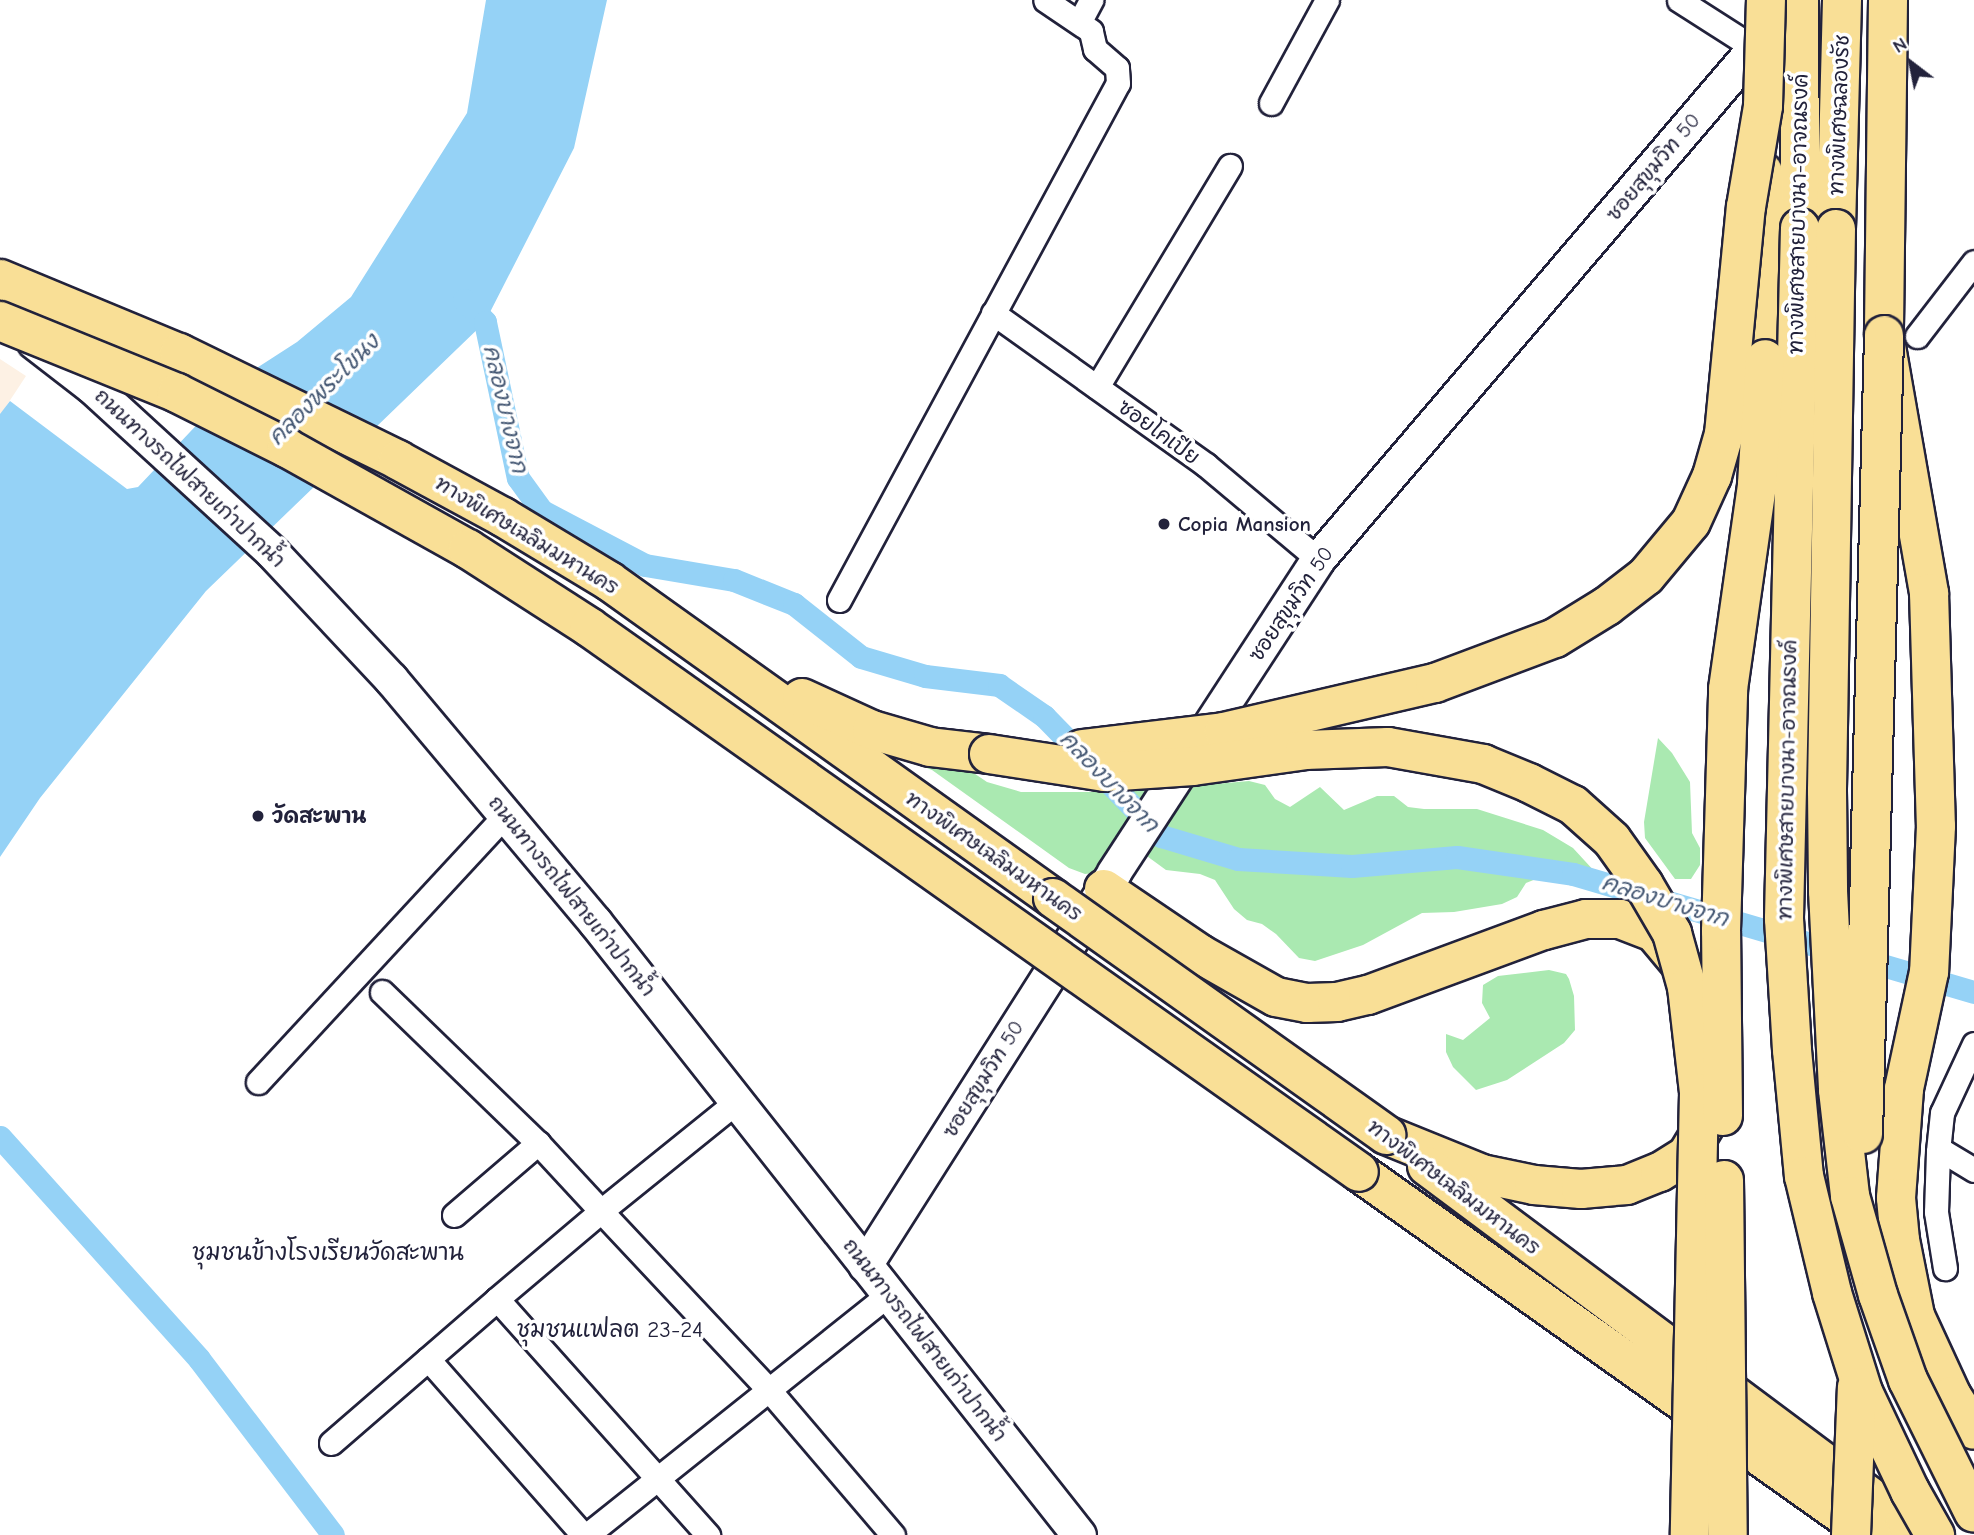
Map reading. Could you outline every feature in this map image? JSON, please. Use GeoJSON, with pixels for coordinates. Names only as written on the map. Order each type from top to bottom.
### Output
{"type":"FeatureCollection","features":[{"type":"Feature","properties":{"kind":"highway"},"geometry":{"type":"LineString","coordinates":[[1728,1535],[1721,931],[1728,689],[1757,484],[1765,359],[1763,106],[1766,0]]}},
{"type":"Feature","properties":{"kind":"highway","name":"ทางพิเศษสายบางนา-อาจณรงค์"},"geometry":{"type":"LineString","coordinates":[[1797,0],[1800,228],[1784,919],[1792,1050],[1804,1176],[1832,1293],[1863,1392],[1910,1491],[1935,1535]]}},
{"type":"Feature","properties":{"kind":"highway","name":"ทางพิเศษฉลองรัช"},"geometry":{"type":"LineString","coordinates":[[1836,229],[1842,0]]}},
{"type":"Feature","properties":{"kind":"highway"},"geometry":{"type":"LineString","coordinates":[[1888,0],[1901,335],[1929,593],[1936,826],[1929,972],[1904,1089],[1896,1198],[1902,1252],[1915,1316],[1952,1396],[1974,1430]]}},
{"type":"Feature","properties":{"kind":"highway"},"geometry":{"type":"LineString","coordinates":[[989,754],[1162,741],[1224,732],[1435,683],[1555,638],[1608,606],[1646,576],[1691,522],[1712,476],[1724,434],[1746,207],[1763,106]]}},
{"type":"Feature","properties":{"kind":"highway","name":"ทางพิเศษสายบางนา-อาจณรงค์"},"geometry":{"type":"LineString","coordinates":[[1836,229],[1827,816],[1838,1090],[1850,1196],[1878,1295],[1908,1380],[1974,1513]]}},
{"type":"Feature","properties":{"kind":"highway","name":"ทางพิเศษเฉลิมมหานคร"},"geometry":{"type":"LineString","coordinates":[[0,279],[178,353],[290,406],[503,517],[608,581],[1386,1135],[1905,1523],[1927,1535]]}},
{"type":"Feature","properties":{"kind":"highway","name":"ทางพิเศษเฉลิมมหานคร"},"geometry":{"type":"LineString","coordinates":[[0,320],[177,393],[369,492],[468,550],[589,627],[1871,1535]]}},
{"type":"Feature","properties":{"kind":"highway"},"geometry":{"type":"LineString","coordinates":[[1851,1535],[1901,335]]}},
{"type":"Feature","properties":{"kind":"highway"},"geometry":{"type":"LineString","coordinates":[[608,581],[809,702],[872,730],[916,743],[1105,772],[1193,766],[1305,750],[1388,747],[1483,764],[1573,805],[1612,840],[1644,885],[1672,933],[1687,987],[1699,1093],[1690,1535]]}},
{"type":"Feature","properties":{"kind":"highway"},"geometry":{"type":"LineString","coordinates":[[1104,889],[1200,954],[1254,985],[1276,997],[1307,1003],[1337,1002],[1368,995],[1544,930],[1586,919],[1620,919],[1654,932],[1682,964],[1705,1012],[1716,1094],[1705,1128],[1687,1155],[1660,1172],[1627,1185],[1592,1188],[1534,1185],[1482,1174],[1386,1135]]}},
{"type":"Feature","properties":{"kind":"main road","name":"ซอยสุขุมวิท 50"},"geometry":{"type":"LineString","coordinates":[[865,1265],[1318,559],[1797,0]]}},
{"type":"Feature","properties":{"kind":"main road","name":"ถนนทางรถไฟสายเก่าปากน้ำ"},"geometry":{"type":"LineString","coordinates":[[0,320],[61,363],[139,429],[272,552],[391,679],[506,814],[1079,1535]]}},
{"type":"Feature","properties":{"kind":"street"},"geometry":{"type":"LineString","coordinates":[[839,600],[1118,83],[1117,68],[1095,49],[1091,31],[1080,21],[1045,0]]}},
{"type":"Feature","properties":{"kind":"street"},"geometry":{"type":"LineString","coordinates":[[1080,21],[1091,0]]}},
{"type":"Feature","properties":{"kind":"street"},"geometry":{"type":"LineString","coordinates":[[1271,103],[1327,0]]}},
{"type":"Feature","properties":{"kind":"street"},"geometry":{"type":"LineString","coordinates":[[1679,0],[1754,48]]}},
{"type":"Feature","properties":{"kind":"street"},"geometry":{"type":"LineString","coordinates":[[1097,387],[1230,166]]}},
{"type":"Feature","properties":{"kind":"street"},"geometry":{"type":"LineString","coordinates":[[1901,335],[1974,262]]}},
{"type":"Feature","properties":{"kind":"street","name":"ซอยโคเปีย"},"geometry":{"type":"LineString","coordinates":[[993,313],[1206,465],[1318,559]]}},
{"type":"Feature","properties":{"kind":"street"},"geometry":{"type":"LineString","coordinates":[[258,1082],[506,814]]}},
{"type":"Feature","properties":{"kind":"street"},"geometry":{"type":"LineString","coordinates":[[382,992],[538,1143],[769,1390],[893,1535]]}},
{"type":"Feature","properties":{"kind":"street"},"geometry":{"type":"LineString","coordinates":[[1945,1268],[1936,1212],[1942,1113],[1974,1044]]}},
{"type":"Feature","properties":{"kind":"street"},"geometry":{"type":"LineString","coordinates":[[331,1443],[601,1211],[736,1102]]}},
{"type":"Feature","properties":{"kind":"street"},"geometry":{"type":"LineString","coordinates":[[454,1214],[538,1143]]}},
{"type":"Feature","properties":{"kind":"street"},"geometry":{"type":"LineString","coordinates":[[1938,1152],[1941,1150],[1974,1170]]}},
{"type":"Feature","properties":{"kind":"street"},"geometry":{"type":"LineString","coordinates":[[428,1359],[585,1535],[889,1294]]}},
{"type":"Feature","properties":{"kind":"street"},"geometry":{"type":"LineString","coordinates":[[497,1299],[709,1535]]}},
{"type":"Feature","properties":{"kind":"shaded area"},"geometry":{"type":"Polygon","coordinates":[[[0,359],[26,376],[1,414],[0,414],[0,359]]]}},
{"type":"Feature","properties":{"kind":"green space"},"geometry":{"type":"Polygon","coordinates":[[[1658,738],[1672,753],[1690,782],[1692,833],[1700,848],[1700,865],[1691,879],[1675,879],[1645,838],[1644,822],[1658,738]]]}},
{"type":"Feature","properties":{"kind":"green space"},"geometry":{"type":"Polygon","coordinates":[[[892,744],[944,753],[987,782],[1021,792],[1125,792],[1249,781],[1265,785],[1275,799],[1290,807],[1320,787],[1344,810],[1377,796],[1394,796],[1408,807],[1477,809],[1543,830],[1573,848],[1596,873],[1541,877],[1526,883],[1517,897],[1502,904],[1454,912],[1422,913],[1363,945],[1315,961],[1299,958],[1276,934],[1262,924],[1247,920],[1234,909],[1215,880],[1200,874],[1166,870],[1140,851],[1101,872],[1085,874],[1069,868],[932,770],[902,759],[892,744]]]}},
{"type":"Feature","properties":{"kind":"green space"},"geometry":{"type":"Polygon","coordinates":[[[1549,970],[1566,974],[1569,979],[1574,996],[1575,1030],[1564,1043],[1507,1080],[1476,1090],[1453,1067],[1446,1052],[1446,1034],[1463,1040],[1490,1018],[1482,1003],[1483,985],[1498,976],[1549,970]]]}},
{"type":"Feature","properties":{"kind":"water","name":"คลองพระโขนง"},"geometry":{"type":"Polygon","coordinates":[[[486,0],[607,0],[574,148],[485,322],[206,591],[40,798],[0,857],[0,414],[10,401],[127,489],[138,487],[241,378],[297,342],[351,297],[467,113],[486,0]]]}},
{"type":"Feature","properties":{"kind":"waterway","name":"คลองบางจาก"},"geometry":{"type":"LineString","coordinates":[[464,300],[485,322],[518,478],[542,511],[645,565],[734,580],[794,604],[861,657],[925,676],[999,685],[1044,716],[1161,836],[1238,859],[1352,866],[1457,857],[1573,874],[1974,992]]}},
{"type":"Feature","properties":{"kind":"waterway"},"geometry":{"type":"LineString","coordinates":[[0,1137],[199,1359],[333,1535]]}},
{"type":"Feature","properties":{"kind":"place","name":"Copia Mansion"},"geometry":{"type":"Point","coordinates":[1164,524]}},
{"type":"Feature","properties":{"kind":"place","name":"วัดสะพาน"},"geometry":{"type":"Point","coordinates":[258,816]}},
{"type":"Feature","properties":{"kind":"district","name":"ชุมชนข้างโรงเรียนวัดสะพาน"},"geometry":{"type":"Point","coordinates":[328,1253]}},
{"type":"Feature","properties":{"kind":"district","name":"ชุมชนแฟลต 23-24"},"geometry":{"type":"Point","coordinates":[610,1330]}}]}
